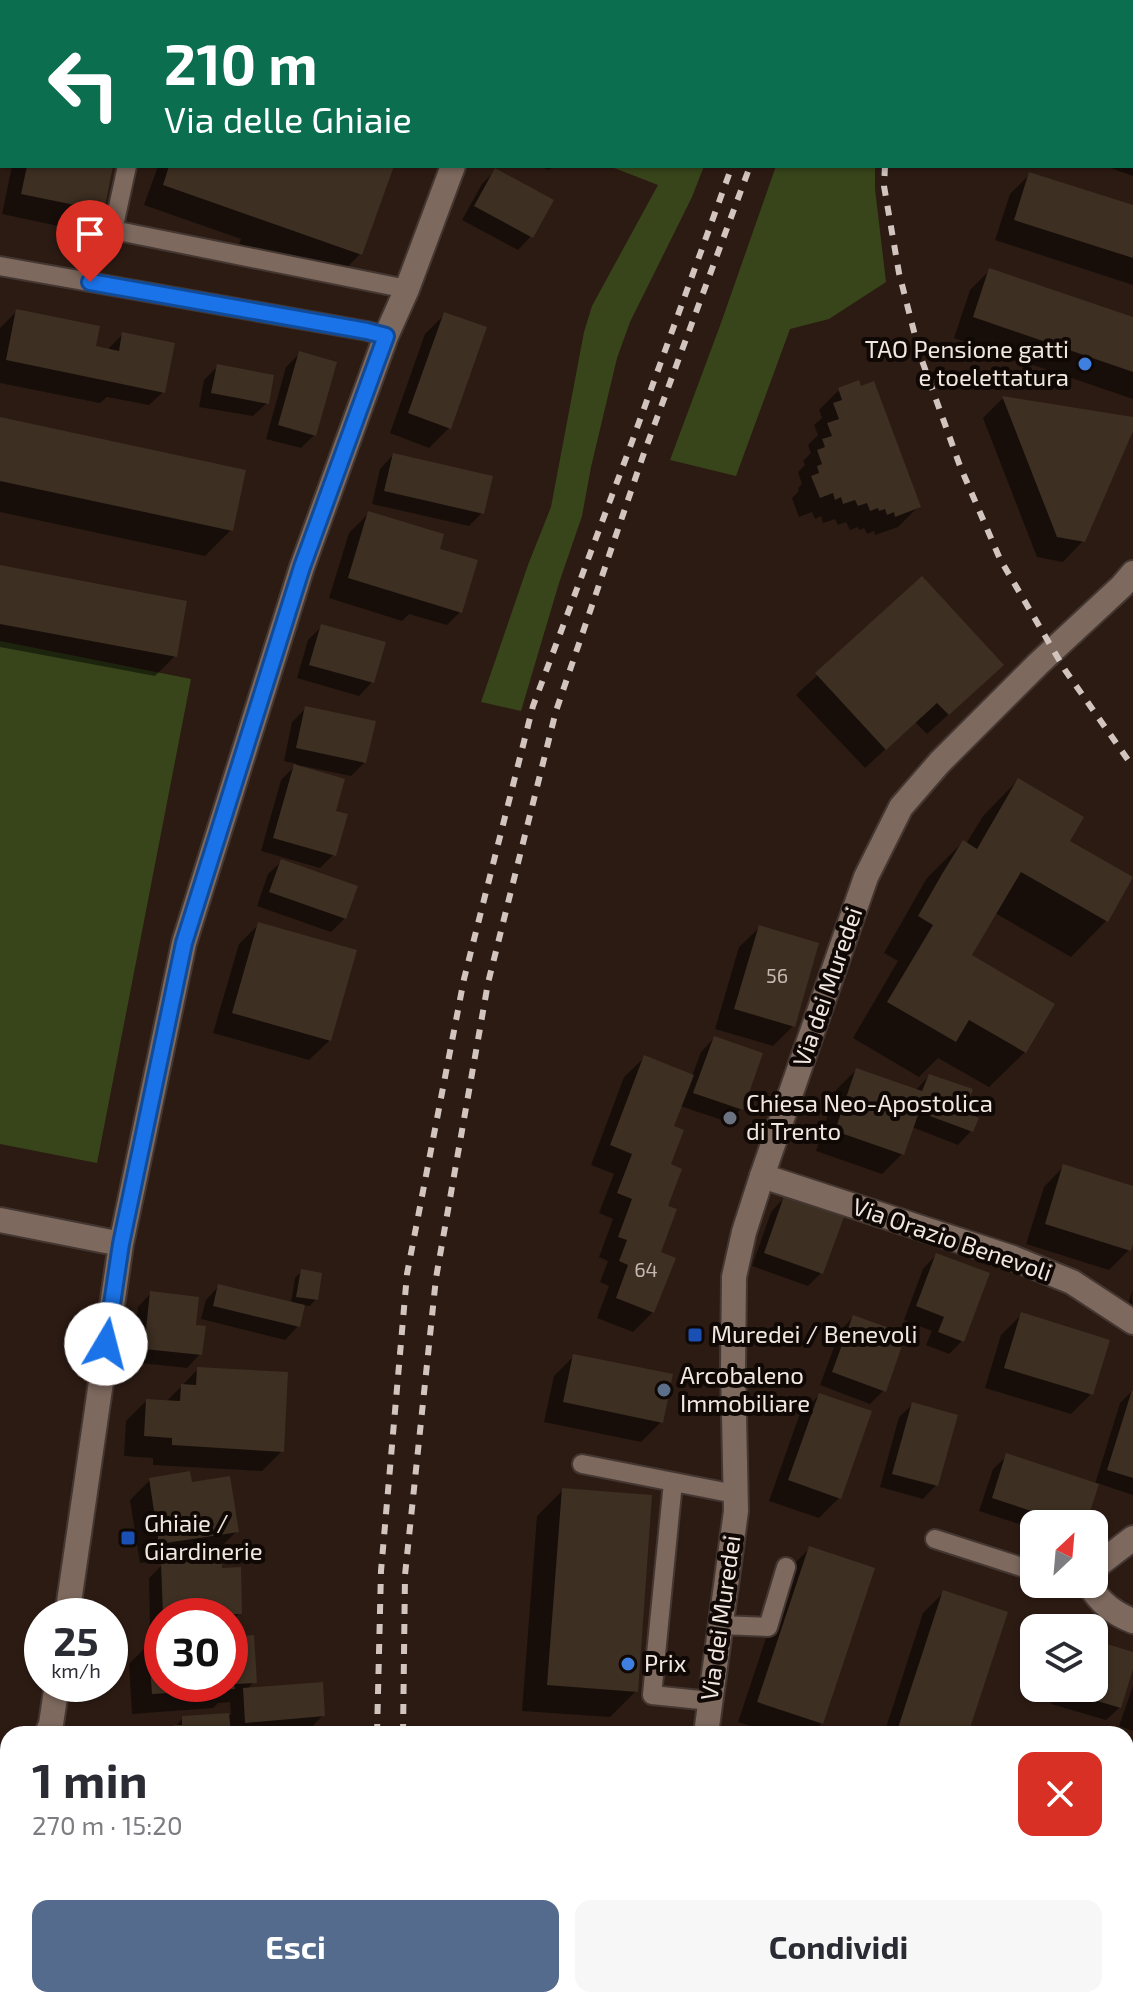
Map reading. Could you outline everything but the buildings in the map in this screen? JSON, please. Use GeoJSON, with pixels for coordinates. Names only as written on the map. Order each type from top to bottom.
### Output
{"type":"FeatureCollection","features":[{"type":"Feature","properties":{"kind":"street"},"geometry":{"type":"LineString","coordinates":[[70,1598],[121,1244],[184,943],[302,567],[386,336],[452,168]]}},
{"type":"Feature","properties":{"kind":"street","name":"Via dei Muredei"},"geometry":{"type":"LineString","coordinates":[[707,1726],[736,1511],[734,1277],[762,1176],[866,877],[901,807],[940,762],[1133,573]]}},
{"type":"Feature","properties":{"kind":"street","name":"Via Orazio Benevoli"},"geometry":{"type":"LineString","coordinates":[[762,1176],[1013,1258],[1072,1282],[1133,1322]]}},
{"type":"Feature","properties":{"kind":"street"},"geometry":{"type":"LineString","coordinates":[[0,1220],[121,1244]]}},
{"type":"Feature","properties":{"kind":"street"},"geometry":{"type":"LineString","coordinates":[[1108,1557],[1133,1538]]}},
{"type":"Feature","properties":{"kind":"street"},"geometry":{"type":"LineString","coordinates":[[1097,1598],[1119,1615],[1133,1621]]}},
{"type":"Feature","properties":{"kind":"street"},"geometry":{"type":"LineString","coordinates":[[51,1726],[54,1702]]}},
{"type":"Feature","properties":{"kind":"lane"},"geometry":{"type":"LineString","coordinates":[[127,168],[113,230],[407,289]]}},
{"type":"Feature","properties":{"kind":"lane"},"geometry":{"type":"LineString","coordinates":[[0,266],[386,336]]}},
{"type":"Feature","properties":{"kind":"lane"},"geometry":{"type":"LineString","coordinates":[[582,1464],[735,1494]]}},
{"type":"Feature","properties":{"kind":"lane"},"geometry":{"type":"LineString","coordinates":[[673,1482],[652,1695],[710,1701]]}},
{"type":"Feature","properties":{"kind":"lane"},"geometry":{"type":"LineString","coordinates":[[935,1539],[1020,1566]]}},
{"type":"Feature","properties":{"kind":"lane"},"geometry":{"type":"LineString","coordinates":[[721,1625],[768,1627],[786,1567]]}},
{"type":"Feature","properties":{"kind":"green space"},"geometry":{"type":"Polygon","coordinates":[[[614,168],[703,168],[630,322],[617,358],[582,516],[521,711],[481,702],[551,507],[584,332],[592,306],[658,185],[614,168]]]}},
{"type":"Feature","properties":{"kind":"green space"},"geometry":{"type":"Polygon","coordinates":[[[775,168],[875,168],[886,282],[829,319],[790,329],[736,476],[670,460],[775,168]]]}},
{"type":"Feature","properties":{"kind":"green space"},"geometry":{"type":"Polygon","coordinates":[[[0,641],[191,679],[97,1163],[0,1144],[0,641]]]}},
{"type":"Feature","properties":{"kind":"railway"},"geometry":{"type":"LineString","coordinates":[[377,1726],[381,1571],[407,1274],[464,979],[533,706],[731,168]]}},
{"type":"Feature","properties":{"kind":"railway"},"geometry":{"type":"LineString","coordinates":[[403,1726],[405,1575],[436,1278],[488,983],[556,711],[644,453],[749,168]]}},
{"type":"Feature","properties":{"kind":"railway"},"geometry":{"type":"LineString","coordinates":[[885,168],[884,186],[899,273],[920,355],[960,466],[1000,559],[1065,670],[1133,767]]}},
{"type":"Feature","properties":{"kind":"place","name":"TAO Pensione gatti e toelettatura"},"geometry":{"type":"Point","coordinates":[1085,364]}},
{"type":"Feature","properties":{"kind":"place","name":"Chiesa Neo-Apostolica di Trento"},"geometry":{"type":"Point","coordinates":[730,1118]}},
{"type":"Feature","properties":{"kind":"place","name":"Muredei / Benevoli"},"geometry":{"type":"Point","coordinates":[695,1335]}},
{"type":"Feature","properties":{"kind":"place","name":"Arcobaleno Immobiliare"},"geometry":{"type":"Point","coordinates":[664,1390]}},
{"type":"Feature","properties":{"kind":"place","name":"Ghiaie / Giardinerie"},"geometry":{"type":"Point","coordinates":[128,1538]}},
{"type":"Feature","properties":{"kind":"place","name":"Prix"},"geometry":{"type":"Point","coordinates":[628,1664]}},
{"type":"Feature","properties":{"kind":"route"},"geometry":{"type":"LineString","coordinates":[[90,282],[386,336],[302,567],[184,943],[121,1244],[106,1344]]}}]}
